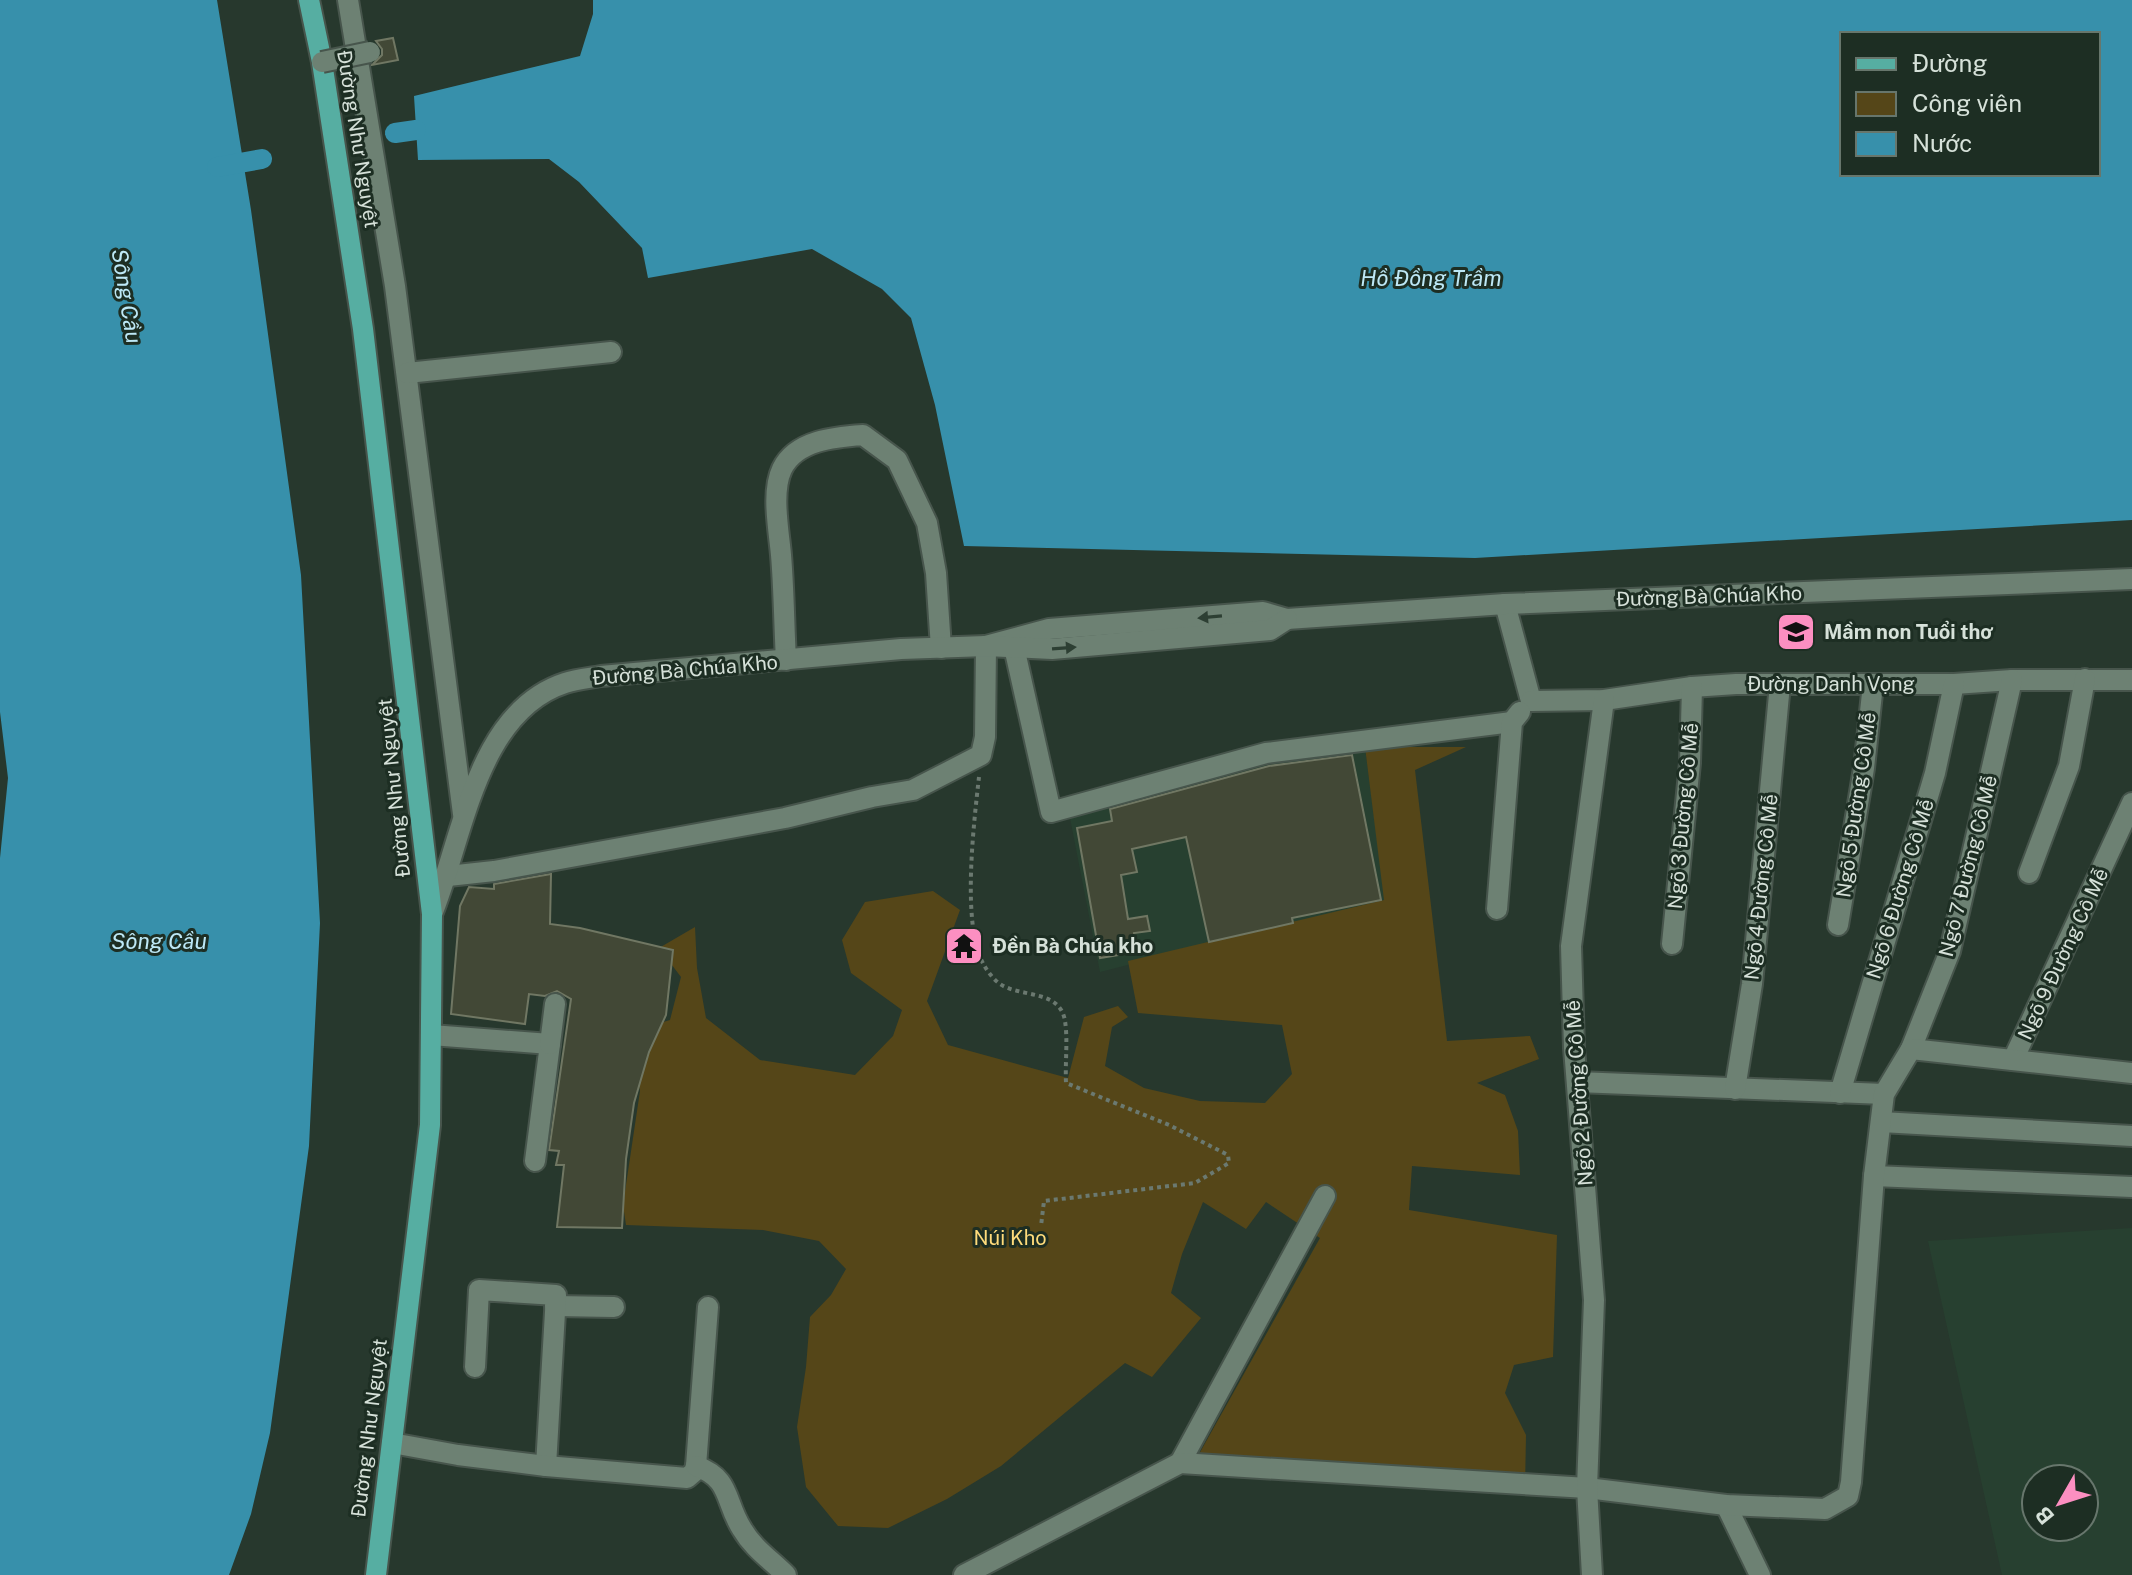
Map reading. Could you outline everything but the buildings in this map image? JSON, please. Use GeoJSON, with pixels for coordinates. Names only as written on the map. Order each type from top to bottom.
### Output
{"type":"FeatureCollection","features":[{"type":"Feature","properties":{"kind":"main road","name":"Đường Như Nguyệt"},"geometry":{"type":"LineString","coordinates":[[311,2],[367,359],[432,914],[430,1125],[376,1575]]}},
{"type":"Feature","properties":{"kind":"street","name":"Đường Như Nguyệt"},"geometry":{"type":"LineString","coordinates":[[348,0],[395,286],[464,818]]}},
{"type":"Feature","properties":{"kind":"street"},"geometry":{"type":"LineString","coordinates":[[322,62],[370,52]]}},
{"type":"Feature","properties":{"kind":"street"},"geometry":{"type":"LineString","coordinates":[[407,373],[611,352]]}},
{"type":"Feature","properties":{"kind":"street"},"geometry":{"type":"LineString","coordinates":[[786,660],[776,506],[782,469],[800,450],[828,437],[863,435],[897,460],[927,523],[936,573],[941,648]]}},
{"type":"Feature","properties":{"kind":"street","name":"Đường Bà Chúa Kho"},"geometry":{"type":"LineString","coordinates":[[986,646],[1049,629],[1263,612],[1287,619],[1505,604],[2132,579]]}},
{"type":"Feature","properties":{"kind":"street"},"geometry":{"type":"LineString","coordinates":[[1497,909],[1512,722],[1531,701],[1505,604]]}},
{"type":"Feature","properties":{"kind":"street","name":"Đường Bà Chúa Kho"},"geometry":{"type":"LineString","coordinates":[[432,914],[448,876],[464,818],[493,745],[511,720],[534,700],[564,683],[601,676],[941,648],[986,646],[1052,649],[1270,630],[1287,619]]}},
{"type":"Feature","properties":{"kind":"street"},"geometry":{"type":"LineString","coordinates":[[448,876],[494,871],[785,818],[913,790],[981,755],[985,737],[986,646]]}},
{"type":"Feature","properties":{"kind":"street"},"geometry":{"type":"LineString","coordinates":[[1014,647],[1051,812],[1266,753],[1512,722]]}},
{"type":"Feature","properties":{"kind":"street"},"geometry":{"type":"LineString","coordinates":[[2029,873],[2069,766],[2085,679]]}},
{"type":"Feature","properties":{"kind":"street","name":"Ngõ 7 Đường Cô Mễ"},"geometry":{"type":"LineString","coordinates":[[1884,1094],[1911,1049],[1950,951],[2012,680]]}},
{"type":"Feature","properties":{"kind":"street","name":"Đường Danh Vọng"},"geometry":{"type":"LineString","coordinates":[[1531,701],[1604,700],[1692,687],[2132,680]]}},
{"type":"Feature","properties":{"kind":"street","name":"Ngõ 4 Đường Cô Mễ"},"geometry":{"type":"LineString","coordinates":[[1735,1089],[1752,984],[1780,684]]}},
{"type":"Feature","properties":{"kind":"street","name":"Ngõ 5 Đường Cô Mễ"},"geometry":{"type":"LineString","coordinates":[[1838,925],[1864,768],[1873,684]]}},
{"type":"Feature","properties":{"kind":"street","name":"Ngõ 6 Đường Cô Mễ"},"geometry":{"type":"LineString","coordinates":[[1840,1093],[1935,773],[1954,684]]}},
{"type":"Feature","properties":{"kind":"street","name":"Ngõ 3 Đường Cô Mễ"},"geometry":{"type":"LineString","coordinates":[[1672,944],[1690,763],[1692,687]]}},
{"type":"Feature","properties":{"kind":"street","name":"Ngõ 2 Đường Cô Mễ"},"geometry":{"type":"LineString","coordinates":[[1592,1575],[1587,1488],[1594,1300],[1577,1082],[1571,946],[1604,700]]}},
{"type":"Feature","properties":{"kind":"street","name":"Ngõ 9 Đường Cô Mễ"},"geometry":{"type":"LineString","coordinates":[[2013,1060],[2132,803]]}},
{"type":"Feature","properties":{"kind":"street"},"geometry":{"type":"LineString","coordinates":[[535,1161],[555,1004]]}},
{"type":"Feature","properties":{"kind":"street"},"geometry":{"type":"LineString","coordinates":[[431,1035],[550,1044]]}},
{"type":"Feature","properties":{"kind":"street"},"geometry":{"type":"LineString","coordinates":[[1911,1049],[2132,1073]]}},
{"type":"Feature","properties":{"kind":"street"},"geometry":{"type":"LineString","coordinates":[[964,1575],[1180,1463],[1587,1488],[1726,1505],[1825,1509],[1848,1496],[1874,1176],[1884,1094],[1577,1082]]}},
{"type":"Feature","properties":{"kind":"street"},"geometry":{"type":"LineString","coordinates":[[1881,1122],[2132,1136]]}},
{"type":"Feature","properties":{"kind":"street"},"geometry":{"type":"LineString","coordinates":[[1874,1176],[2132,1187]]}},
{"type":"Feature","properties":{"kind":"street"},"geometry":{"type":"LineString","coordinates":[[1180,1463],[1325,1196]]}},
{"type":"Feature","properties":{"kind":"street"},"geometry":{"type":"LineString","coordinates":[[475,1367],[479,1290],[556,1295],[546,1466]]}},
{"type":"Feature","properties":{"kind":"street"},"geometry":{"type":"LineString","coordinates":[[555,1306],[614,1307]]}},
{"type":"Feature","properties":{"kind":"street"},"geometry":{"type":"LineString","coordinates":[[392,1443],[546,1466],[687,1478],[696,1466],[708,1307]]}},
{"type":"Feature","properties":{"kind":"street"},"geometry":{"type":"LineString","coordinates":[[696,1466],[713,1472],[722,1484],[746,1536],[786,1575]]}},
{"type":"Feature","properties":{"kind":"street"},"geometry":{"type":"LineString","coordinates":[[1726,1505],[1760,1575]]}},
{"type":"Feature","properties":{"kind":"path"},"geometry":{"type":"LineString","coordinates":[[979,775],[970,858],[974,937],[986,968],[999,983],[1012,990],[1050,1000],[1061,1009],[1065,1022],[1066,1083],[1169,1125],[1228,1155],[1229,1159],[1229,1163],[1195,1183],[1044,1201],[1041,1226]]}},
{"type":"Feature","properties":{"kind":"shaded area"},"geometry":{"type":"Polygon","coordinates":[[[1365,747],[1385,900],[1100,972],[1070,818],[1252,759],[1365,747]]]}},
{"type":"Feature","properties":{"kind":"shaded area"},"geometry":{"type":"Polygon","coordinates":[[[2132,1228],[2132,1575],[2002,1575],[1928,1241],[2132,1228]]]}},
{"type":"Feature","properties":{"kind":"green space","name":"Núi Kho"},"geometry":{"type":"Polygon","coordinates":[[[1365,747],[1466,747],[1415,770],[1447,1041],[1530,1036],[1539,1059],[1477,1083],[1505,1095],[1518,1131],[1520,1175],[1412,1166],[1409,1210],[1557,1235],[1553,1357],[1514,1365],[1505,1393],[1526,1435],[1525,1487],[1199,1454],[1320,1238],[1266,1202],[1246,1229],[1203,1202],[1182,1254],[1171,1293],[1201,1318],[1152,1377],[1125,1363],[1001,1466],[947,1499],[888,1528],[838,1526],[806,1487],[797,1427],[810,1317],[831,1295],[846,1269],[819,1241],[763,1230],[626,1225],[623,1205],[640,1091],[635,1056],[644,1028],[670,1020],[681,977],[659,948],[695,927],[697,968],[706,1018],[760,1060],[855,1075],[893,1036],[902,1010],[851,973],[842,940],[865,902],[933,891],[960,910],[927,1001],[948,1045],[1068,1078],[1084,1017],[1118,1006],[1128,1017],[1112,1027],[1105,1066],[1144,1088],[1200,1101],[1265,1103],[1292,1074],[1282,1025],[1138,1013],[1128,961],[1384,900],[1365,747]]]}},
{"type":"Feature","properties":{"kind":"water","name":"Sông Cầu"},"geometry":{"type":"Polygon","coordinates":[[[0,0],[217,0],[251,210],[301,575],[320,923],[309,1146],[270,1433],[251,1514],[229,1575],[0,1575],[0,858],[8,778],[0,712],[0,0]]]}},
{"type":"Feature","properties":{"kind":"water","name":"Hồ Đồng Trầm"},"geometry":{"type":"Polygon","coordinates":[[[593,0],[2132,0],[2132,520],[1475,558],[964,546],[935,405],[911,318],[882,289],[812,249],[648,278],[642,248],[579,182],[549,159],[418,160],[414,96],[580,56],[593,14],[593,0]]]}},
{"type":"Feature","properties":{"kind":"waterway"},"geometry":{"type":"LineString","coordinates":[[395,133],[416,130]]}},
{"type":"Feature","properties":{"kind":"waterway"},"geometry":{"type":"LineString","coordinates":[[217,167],[262,159]]}},
{"type":"Feature","properties":{"kind":"place","name":"Mầm non Tuổi thơ"},"geometry":{"type":"Point","coordinates":[1796,632]}},
{"type":"Feature","properties":{"kind":"place","name":"Đền Bà Chúa kho"},"geometry":{"type":"Point","coordinates":[964,946]}}]}
